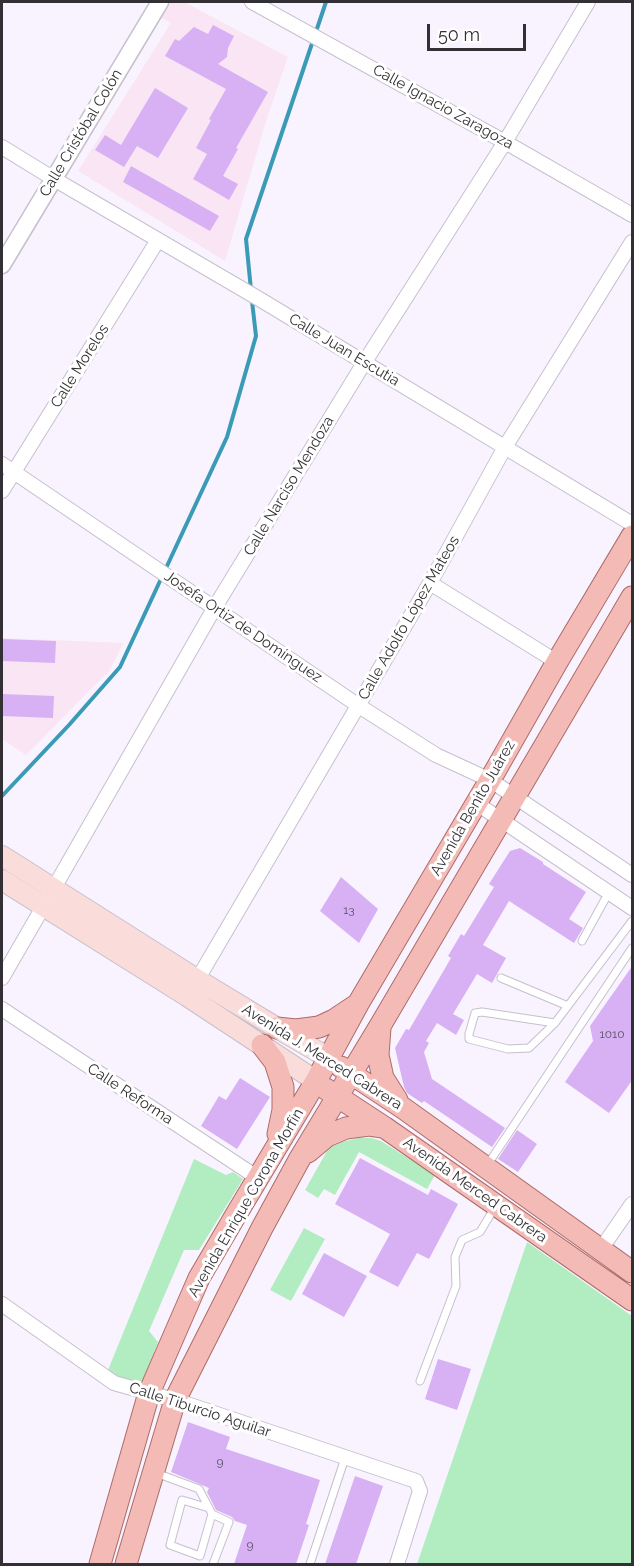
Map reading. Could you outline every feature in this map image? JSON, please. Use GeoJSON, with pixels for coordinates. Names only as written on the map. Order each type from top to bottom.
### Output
{"type":"FeatureCollection","features":[{"type":"Feature","properties":{"kind":"main road","name":"Avenida Benito Juárez"},"geometry":{"type":"LineString","coordinates":[[316,1081],[358,1004],[633,536]]}},
{"type":"Feature","properties":{"kind":"main road","name":"Avenida Benito Juárez"},"geometry":{"type":"LineString","coordinates":[[337,1096],[381,1026],[633,597]]}},
{"type":"Feature","properties":{"kind":"main road","name":"Avenida J. Merced Cabrera"},"geometry":{"type":"LineString","coordinates":[[2,856],[53,889],[192,988],[262,1045],[316,1081]]}},
{"type":"Feature","properties":{"kind":"main road","name":"Avenida J. Merced Cabrera"},"geometry":{"type":"LineString","coordinates":[[2,880],[44,907],[192,988],[277,1028],[329,1058],[633,1272]]}},
{"type":"Feature","properties":{"kind":"main road"},"geometry":{"type":"LineString","coordinates":[[277,1028],[296,1030],[320,1027],[358,1004]]}},
{"type":"Feature","properties":{"kind":"main road"},"geometry":{"type":"LineString","coordinates":[[381,1026],[378,1055],[383,1078],[403,1108]]}},
{"type":"Feature","properties":{"kind":"main road"},"geometry":{"type":"LineString","coordinates":[[262,1045],[275,1062],[282,1087],[284,1110],[275,1149]]}},
{"type":"Feature","properties":{"kind":"main road","name":"Avenida Enrique Corona Morfín"},"geometry":{"type":"LineString","coordinates":[[100,1564],[149,1393],[199,1278],[316,1081]]}},
{"type":"Feature","properties":{"kind":"main road","name":"Avenida Merced Cabrera"},"geometry":{"type":"LineString","coordinates":[[316,1081],[633,1300]]}},
{"type":"Feature","properties":{"kind":"main road","name":"Avenida Enrique Corona Morfín"},"geometry":{"type":"LineString","coordinates":[[126,1564],[175,1400],[262,1228],[337,1096]]}},
{"type":"Feature","properties":{"kind":"main road"},"geometry":{"type":"LineString","coordinates":[[299,1160],[327,1137],[346,1128],[369,1125],[384,1127]]}},
{"type":"Feature","properties":{"kind":"street","name":"Calle Cristóbal Colón"},"geometry":{"type":"LineString","coordinates":[[2,265],[160,2]]}},
{"type":"Feature","properties":{"kind":"street","name":"Calle Ignacio Zaragoza"},"geometry":{"type":"LineString","coordinates":[[252,2],[633,215]]}},
{"type":"Feature","properties":{"kind":"street","name":"Calle Narciso Mendoza"},"geometry":{"type":"LineString","coordinates":[[2,978],[215,607],[364,363],[505,142],[588,2]]}},
{"type":"Feature","properties":{"kind":"street","name":"Calle Juan Escutia"},"geometry":{"type":"LineString","coordinates":[[2,147],[633,524]]}},
{"type":"Feature","properties":{"kind":"street","name":"Calle Morelos"},"geometry":{"type":"LineString","coordinates":[[2,491],[159,240]]}},
{"type":"Feature","properties":{"kind":"street","name":"Calle Adolfo López Mateos"},"geometry":{"type":"LineString","coordinates":[[192,988],[430,583],[505,447],[633,242]]}},
{"type":"Feature","properties":{"kind":"street","name":"Josefa Ortiz de Domínguez"},"geometry":{"type":"LineString","coordinates":[[2,464],[359,705],[436,755],[490,780],[633,875]]}},
{"type":"Feature","properties":{"kind":"street"},"geometry":{"type":"LineString","coordinates":[[430,583],[557,662]]}},
{"type":"Feature","properties":{"kind":"street"},"geometry":{"type":"LineString","coordinates":[[476,803],[633,908]]}},
{"type":"Feature","properties":{"kind":"street","name":"Calle Reforma"},"geometry":{"type":"LineString","coordinates":[[2,1010],[258,1178]]}},
{"type":"Feature","properties":{"kind":"street"},"geometry":{"type":"LineString","coordinates":[[602,1249],[633,1204]]}},
{"type":"Feature","properties":{"kind":"street","name":"Calle Tiburcio Aguilar"},"geometry":{"type":"LineString","coordinates":[[2,1304],[114,1383],[175,1400],[416,1481],[420,1491],[397,1564]]}},
{"type":"Feature","properties":{"kind":"lane"},"geometry":{"type":"LineString","coordinates":[[582,941],[609,892]]}},
{"type":"Feature","properties":{"kind":"lane"},"geometry":{"type":"LineString","coordinates":[[555,1023],[482,1012],[475,1013],[469,1039],[508,1049],[528,1048],[555,1023],[633,921]]}},
{"type":"Feature","properties":{"kind":"lane"},"geometry":{"type":"LineString","coordinates":[[486,1167],[633,948]]}},
{"type":"Feature","properties":{"kind":"lane"},"geometry":{"type":"LineString","coordinates":[[501,978],[568,1006]]}},
{"type":"Feature","properties":{"kind":"lane"},"geometry":{"type":"LineString","coordinates":[[420,1381],[456,1286],[455,1257],[462,1240],[480,1232],[496,1205]]}},
{"type":"Feature","properties":{"kind":"lane"},"geometry":{"type":"LineString","coordinates":[[310,1564],[345,1458]]}},
{"type":"Feature","properties":{"kind":"lane"},"geometry":{"type":"LineString","coordinates":[[154,1472],[199,1489],[210,1511],[200,1556],[170,1545],[182,1500],[210,1511],[229,1522],[213,1564]]}},
{"type":"Feature","properties":{"kind":"shaded area"},"geometry":{"type":"Polygon","coordinates":[[[168,2],[184,2],[288,57],[267,118],[225,261],[78,171],[171,23],[159,16],[168,2]]]}},
{"type":"Feature","properties":{"kind":"shaded area"},"geometry":{"type":"Polygon","coordinates":[[[2,638],[123,643],[110,670],[26,755],[2,739],[2,638]]]}},
{"type":"Feature","properties":{"kind":"green space"},"geometry":{"type":"Polygon","coordinates":[[[359,1138],[381,1141],[435,1175],[427,1189],[359,1152],[335,1195],[324,1189],[318,1198],[305,1190],[327,1151],[342,1142],[359,1138]]]}},
{"type":"Feature","properties":{"kind":"green space"},"geometry":{"type":"Polygon","coordinates":[[[194,1159],[226,1175],[233,1172],[243,1179],[199,1250],[184,1250],[149,1331],[158,1342],[143,1381],[128,1383],[108,1370],[194,1159]]]}},
{"type":"Feature","properties":{"kind":"green space"},"geometry":{"type":"Polygon","coordinates":[[[304,1228],[325,1239],[291,1301],[270,1290],[304,1228]]]}},
{"type":"Feature","properties":{"kind":"green space"},"geometry":{"type":"Polygon","coordinates":[[[527,1242],[632,1316],[632,1564],[417,1564],[527,1242]]]}},
{"type":"Feature","properties":{"kind":"building"},"geometry":{"type":"Polygon","coordinates":[[[213,25],[234,36],[228,48],[227,57],[218,64],[268,92],[223,176],[238,184],[229,200],[193,179],[207,154],[196,148],[226,89],[165,56],[175,39],[179,41],[194,27],[208,34],[213,25]]]}},
{"type":"Feature","properties":{"kind":"building"},"geometry":{"type":"Polygon","coordinates":[[[155,88],[188,108],[158,158],[137,146],[124,167],[95,150],[105,135],[121,145],[155,88]]]}},
{"type":"Feature","properties":{"kind":"building"},"geometry":{"type":"Polygon","coordinates":[[[131,166],[219,216],[210,231],[123,182],[131,166]]]}},
{"type":"Feature","properties":{"kind":"building"},"geometry":{"type":"Polygon","coordinates":[[[2,639],[56,641],[55,663],[2,661],[2,639]]]}},
{"type":"Feature","properties":{"kind":"building"},"geometry":{"type":"Polygon","coordinates":[[[2,694],[54,696],[53,718],[2,716],[2,694]]]}},
{"type":"Feature","properties":{"kind":"building"},"geometry":{"type":"Polygon","coordinates":[[[520,848],[586,892],[569,919],[583,928],[574,943],[509,901],[483,945],[506,958],[492,983],[477,974],[453,1014],[464,1020],[456,1035],[437,1023],[426,1041],[429,1043],[424,1052],[432,1079],[505,1128],[492,1147],[424,1101],[422,1103],[407,1093],[395,1048],[406,1029],[409,1030],[451,958],[448,956],[461,934],[464,936],[494,887],[489,884],[510,851],[520,848]]]}},
{"type":"Feature","properties":{"kind":"building"},"geometry":{"type":"Polygon","coordinates":[[[341,877],[378,909],[359,943],[320,911],[341,877]]]}},
{"type":"Feature","properties":{"kind":"building"},"geometry":{"type":"Polygon","coordinates":[[[633,965],[633,1079],[609,1113],[565,1082],[593,1041],[590,1026],[633,965]]]}},
{"type":"Feature","properties":{"kind":"building"},"geometry":{"type":"Polygon","coordinates":[[[240,1078],[270,1097],[237,1149],[201,1126],[219,1096],[226,1100],[240,1078]]]}},
{"type":"Feature","properties":{"kind":"building"},"geometry":{"type":"Polygon","coordinates":[[[517,1130],[537,1144],[518,1172],[498,1159],[517,1130]]]}},
{"type":"Feature","properties":{"kind":"building"},"geometry":{"type":"Polygon","coordinates":[[[360,1158],[428,1195],[431,1189],[458,1204],[429,1259],[417,1253],[398,1287],[369,1272],[390,1234],[335,1204],[360,1158]]]}},
{"type":"Feature","properties":{"kind":"building"},"geometry":{"type":"Polygon","coordinates":[[[324,1253],[367,1276],[344,1317],[302,1294],[324,1253]]]}},
{"type":"Feature","properties":{"kind":"building"},"geometry":{"type":"Polygon","coordinates":[[[438,1359],[471,1369],[457,1410],[425,1399],[438,1359]]]}},
{"type":"Feature","properties":{"kind":"building"},"geometry":{"type":"Polygon","coordinates":[[[188,1422],[230,1437],[226,1449],[320,1480],[296,1564],[234,1564],[247,1525],[216,1510],[207,1492],[209,1488],[171,1472],[188,1422]]]}},
{"type":"Feature","properties":{"kind":"building"},"geometry":{"type":"Polygon","coordinates":[[[355,1476],[383,1486],[356,1564],[325,1564],[355,1476]]]}},
{"type":"Feature","properties":{"kind":"waterway"},"geometry":{"type":"LineString","coordinates":[[251,290],[246,239],[326,2]]}},
{"type":"Feature","properties":{"kind":"waterway"},"geometry":{"type":"LineString","coordinates":[[2,796],[120,667],[227,437],[256,336],[252,301]]}}]}
